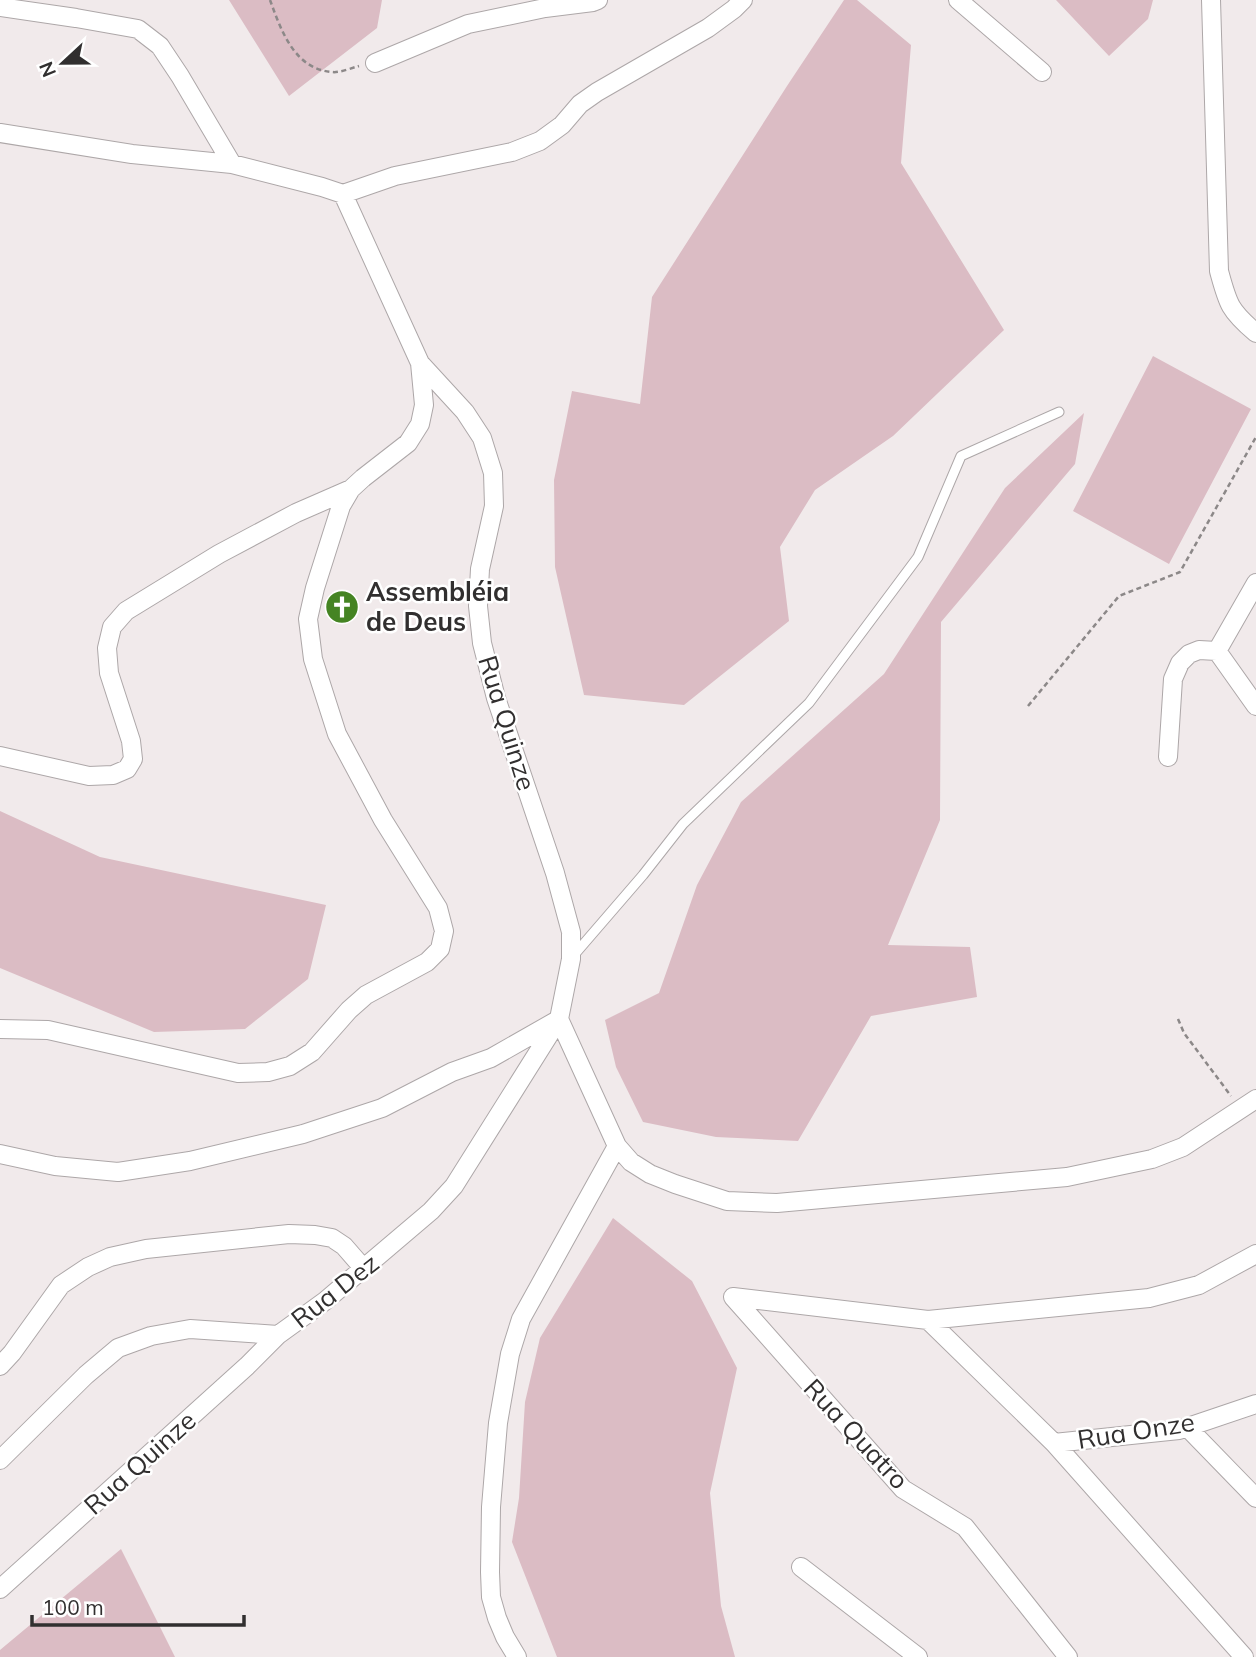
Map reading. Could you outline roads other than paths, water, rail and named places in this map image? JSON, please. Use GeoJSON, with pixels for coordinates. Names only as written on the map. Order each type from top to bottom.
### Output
{"type":"FeatureCollection","features":[{"type":"Feature","properties":{"kind":"street"},"geometry":{"type":"LineString","coordinates":[[374,62],[468,24],[598,0]]}},
{"type":"Feature","properties":{"kind":"street"},"geometry":{"type":"LineString","coordinates":[[0,133],[132,155],[232,164],[343,194],[395,176],[512,152],[540,141],[562,125],[580,104],[597,92],[708,28],[743,0]]}},
{"type":"Feature","properties":{"kind":"street"},"geometry":{"type":"LineString","coordinates":[[958,0],[1042,72]]}},
{"type":"Feature","properties":{"kind":"street"},"geometry":{"type":"LineString","coordinates":[[1211,0],[1219,271],[1227,302],[1239,318],[1256,333]]}},
{"type":"Feature","properties":{"kind":"street"},"geometry":{"type":"LineString","coordinates":[[0,7],[138,29],[160,46],[232,164]]}},
{"type":"Feature","properties":{"kind":"street"},"geometry":{"type":"LineString","coordinates":[[0,1029],[48,1030],[238,1073],[268,1072],[290,1066],[312,1052],[366,995],[427,962],[440,948],[444,931],[438,908],[383,820],[337,734],[313,659],[308,619],[341,506],[351,489],[408,443],[420,424],[424,405],[419,363],[343,194]]}},
{"type":"Feature","properties":{"kind":"street","name":"Rua Quinze"},"geometry":{"type":"LineString","coordinates":[[419,363],[465,412],[482,438],[493,473],[494,506],[479,581],[478,606],[482,643],[496,698],[555,873],[571,932],[571,959],[559,1019]]}},
{"type":"Feature","properties":{"kind":"street"},"geometry":{"type":"LineString","coordinates":[[0,756],[89,776],[113,775],[127,769],[134,759],[131,741],[109,673],[107,648],[112,626],[126,611],[219,554],[296,513],[351,489]]}},
{"type":"Feature","properties":{"kind":"street"},"geometry":{"type":"LineString","coordinates":[[1217,651],[1256,583]]}},
{"type":"Feature","properties":{"kind":"street"},"geometry":{"type":"LineString","coordinates":[[1168,757],[1173,679],[1180,663],[1189,654],[1199,650],[1217,651]]}},
{"type":"Feature","properties":{"kind":"street"},"geometry":{"type":"LineString","coordinates":[[1217,651],[1256,706]]}},
{"type":"Feature","properties":{"kind":"street"},"geometry":{"type":"LineString","coordinates":[[0,1154],[55,1166],[118,1172],[190,1161],[303,1135],[382,1108],[452,1072],[491,1058],[559,1019],[617,1146],[631,1163],[675,1184],[727,1201],[776,1203],[1068,1177],[1152,1159],[1183,1147],[1249,1104]]}},
{"type":"Feature","properties":{"kind":"street","name":"Rua Dez"},"geometry":{"type":"LineString","coordinates":[[0,1460],[86,1376],[118,1349],[151,1336],[190,1329],[278,1335],[325,1301],[431,1211],[454,1186],[559,1019]]}},
{"type":"Feature","properties":{"kind":"street"},"geometry":{"type":"LineString","coordinates":[[517,1657],[497,1618],[491,1597],[489,1572],[498,1423],[510,1354],[521,1319],[617,1146]]}},
{"type":"Feature","properties":{"kind":"street"},"geometry":{"type":"LineString","coordinates":[[0,1366],[61,1285],[88,1267],[110,1257],[146,1248],[289,1234],[315,1235],[332,1238],[344,1246],[364,1269]]}},
{"type":"Feature","properties":{"kind":"street"},"geometry":{"type":"LineString","coordinates":[[928,1320],[1149,1298],[1199,1285],[1256,1254]]}},
{"type":"Feature","properties":{"kind":"street","name":"Rua Quatro"},"geometry":{"type":"LineString","coordinates":[[928,1320],[733,1297],[903,1489],[965,1527],[1068,1657]]}},
{"type":"Feature","properties":{"kind":"street"},"geometry":{"type":"LineString","coordinates":[[928,1320],[1055,1443],[1246,1657],[1256,1646]]}},
{"type":"Feature","properties":{"kind":"street","name":"Rua Quinze"},"geometry":{"type":"LineString","coordinates":[[0,1589],[278,1335]]}},
{"type":"Feature","properties":{"kind":"street","name":"Rua Onze"},"geometry":{"type":"LineString","coordinates":[[1055,1443],[1179,1430],[1256,1404]]}},
{"type":"Feature","properties":{"kind":"street"},"geometry":{"type":"LineString","coordinates":[[1187,1427],[1256,1498]]}},
{"type":"Feature","properties":{"kind":"street"},"geometry":{"type":"LineString","coordinates":[[801,1567],[918,1657]]}},
{"type":"Feature","properties":{"kind":"lane"},"geometry":{"type":"LineString","coordinates":[[571,959],[683,824],[809,703],[918,557],[961,456],[1059,412]]}},
{"type":"Feature","properties":{"kind":"place","name":"Assembléia de Deus"},"geometry":{"type":"Point","coordinates":[342,607]}}]}
